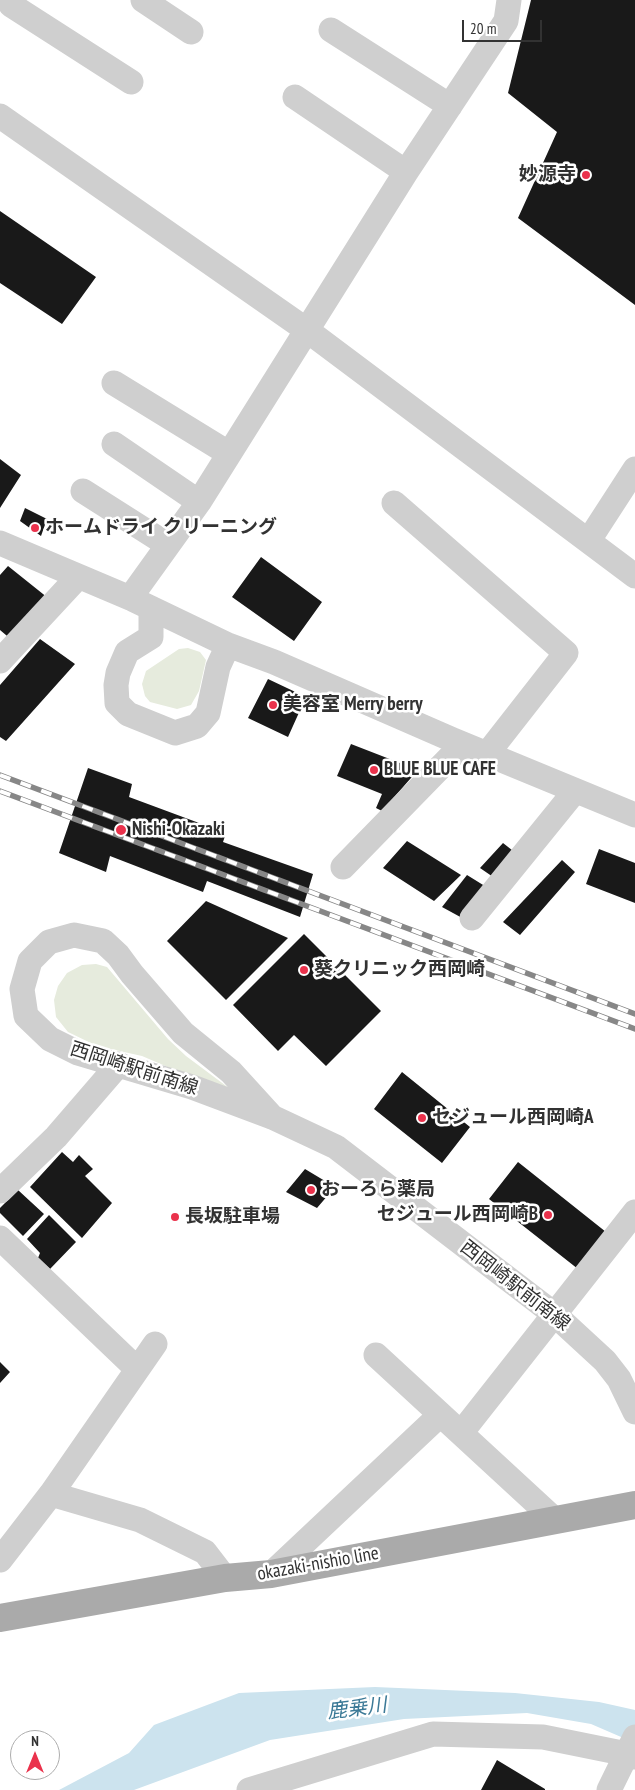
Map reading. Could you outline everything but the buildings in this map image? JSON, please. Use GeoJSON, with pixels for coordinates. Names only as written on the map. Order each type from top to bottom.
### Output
{"type":"FeatureCollection","features":[{"type":"Feature","properties":{"kind":"main road","name":"okazaki-nishio line"},"geometry":{"type":"LineString","coordinates":[[0,1618],[225,1578],[271,1574],[635,1505]]}},
{"type":"Feature","properties":{"kind":"street"},"geometry":{"type":"LineString","coordinates":[[143,0],[191,32]]}},
{"type":"Feature","properties":{"kind":"street"},"geometry":{"type":"LineString","coordinates":[[228,645],[218,667],[208,713],[197,726],[175,734],[128,714],[117,703],[116,685],[118,673],[127,652],[151,636],[141,603],[168,545],[199,502],[406,172],[506,21],[509,0]]}},
{"type":"Feature","properties":{"kind":"street"},"geometry":{"type":"LineString","coordinates":[[8,9],[131,82]]}},
{"type":"Feature","properties":{"kind":"street"},"geometry":{"type":"LineString","coordinates":[[331,30],[450,106]]}},
{"type":"Feature","properties":{"kind":"street"},"geometry":{"type":"LineString","coordinates":[[295,97],[406,172]]}},
{"type":"Feature","properties":{"kind":"street"},"geometry":{"type":"LineString","coordinates":[[0,116],[308,331],[635,576]]}},
{"type":"Feature","properties":{"kind":"street"},"geometry":{"type":"LineString","coordinates":[[114,383],[228,453]]}},
{"type":"Feature","properties":{"kind":"street"},"geometry":{"type":"LineString","coordinates":[[114,444],[199,502]]}},
{"type":"Feature","properties":{"kind":"street"},"geometry":{"type":"LineString","coordinates":[[589,540],[635,469]]}},
{"type":"Feature","properties":{"kind":"street"},"geometry":{"type":"LineString","coordinates":[[83,491],[168,545]]}},
{"type":"Feature","properties":{"kind":"street"},"geometry":{"type":"LineString","coordinates":[[394,503],[566,653],[487,754]]}},
{"type":"Feature","properties":{"kind":"street"},"geometry":{"type":"LineString","coordinates":[[0,543],[141,603],[228,645],[274,662],[635,816]]}},
{"type":"Feature","properties":{"kind":"street"},"geometry":{"type":"LineString","coordinates":[[0,661],[78,577]]}},
{"type":"Feature","properties":{"kind":"street"},"geometry":{"type":"LineString","coordinates":[[343,867],[463,744]]}},
{"type":"Feature","properties":{"kind":"street"},"geometry":{"type":"LineString","coordinates":[[472,918],[575,790]]}},
{"type":"Feature","properties":{"kind":"street","name":"西岡崎駅前南線"},"geometry":{"type":"LineString","coordinates":[[272,1117],[231,1072],[183,1033],[118,955],[103,941],[74,935],[49,942],[30,961],[22,989],[26,1016],[50,1039],[78,1053],[192,1087],[272,1117],[336,1147],[554,1314],[605,1362],[619,1379],[635,1412]]}},
{"type":"Feature","properties":{"kind":"street"},"geometry":{"type":"LineString","coordinates":[[0,1191],[56,1137],[119,1064]]}},
{"type":"Feature","properties":{"kind":"street"},"geometry":{"type":"LineString","coordinates":[[461,1433],[635,1212]]}},
{"type":"Feature","properties":{"kind":"street"},"geometry":{"type":"LineString","coordinates":[[0,1238],[137,1370]]}},
{"type":"Feature","properties":{"kind":"street"},"geometry":{"type":"LineString","coordinates":[[0,1560],[51,1494],[154,1344]]}},
{"type":"Feature","properties":{"kind":"street"},"geometry":{"type":"LineString","coordinates":[[376,1355],[555,1520]]}},
{"type":"Feature","properties":{"kind":"street"},"geometry":{"type":"LineString","coordinates":[[271,1574],[440,1415]]}},
{"type":"Feature","properties":{"kind":"street"},"geometry":{"type":"LineString","coordinates":[[51,1494],[148,1524],[205,1552],[225,1578]]}},
{"type":"Feature","properties":{"kind":"street"},"geometry":{"type":"LineString","coordinates":[[249,1790],[433,1734],[543,1737],[632,1749],[609,1790]]}},
{"type":"Feature","properties":{"kind":"shaded area"},"geometry":{"type":"Polygon","coordinates":[[[188,648],[200,652],[206,660],[199,691],[191,705],[177,709],[150,702],[145,696],[142,684],[146,671],[179,649],[188,648]]]}},
{"type":"Feature","properties":{"kind":"shaded area"},"geometry":{"type":"Polygon","coordinates":[[[96,964],[107,967],[168,1039],[186,1056],[245,1100],[142,1056],[97,1046],[68,1032],[56,1017],[54,1000],[58,986],[67,973],[82,965],[96,964]]]}},
{"type":"Feature","properties":{"kind":"water","name":"鹿乗川"},"geometry":{"type":"Polygon","coordinates":[[[375,1687],[515,1693],[599,1702],[635,1710],[635,1743],[591,1724],[527,1713],[404,1719],[270,1740],[134,1790],[59,1790],[129,1753],[154,1725],[239,1693],[375,1687]]]}},
{"type":"Feature","properties":{"kind":"railway"},"geometry":{"type":"LineString","coordinates":[[0,775],[635,1014]]}},
{"type":"Feature","properties":{"kind":"railway"},"geometry":{"type":"LineString","coordinates":[[0,791],[635,1029]]}},
{"type":"Feature","properties":{"kind":"place","name":"妙源寺"},"geometry":{"type":"Point","coordinates":[586,175]}},
{"type":"Feature","properties":{"kind":"place","name":"ホームドライ クリーニング"},"geometry":{"type":"Point","coordinates":[35,528]}},
{"type":"Feature","properties":{"kind":"place","name":"美容室 Merry berry"},"geometry":{"type":"Point","coordinates":[273,705]}},
{"type":"Feature","properties":{"kind":"place","name":"BLUE BLUE CAFE"},"geometry":{"type":"Point","coordinates":[374,770]}},
{"type":"Feature","properties":{"kind":"place","name":"Nishi-Okazaki"},"geometry":{"type":"Point","coordinates":[121,830]}},
{"type":"Feature","properties":{"kind":"place","name":"葵クリニック西岡崎"},"geometry":{"type":"Point","coordinates":[304,970]}},
{"type":"Feature","properties":{"kind":"place","name":"セジュール西岡崎A"},"geometry":{"type":"Point","coordinates":[422,1118]}},
{"type":"Feature","properties":{"kind":"place","name":"おーろら薬局"},"geometry":{"type":"Point","coordinates":[311,1190]}},
{"type":"Feature","properties":{"kind":"place","name":"セジュール西岡崎B"},"geometry":{"type":"Point","coordinates":[548,1215]}},
{"type":"Feature","properties":{"kind":"place","name":"長坂駐車場"},"geometry":{"type":"Point","coordinates":[175,1217]}}]}
